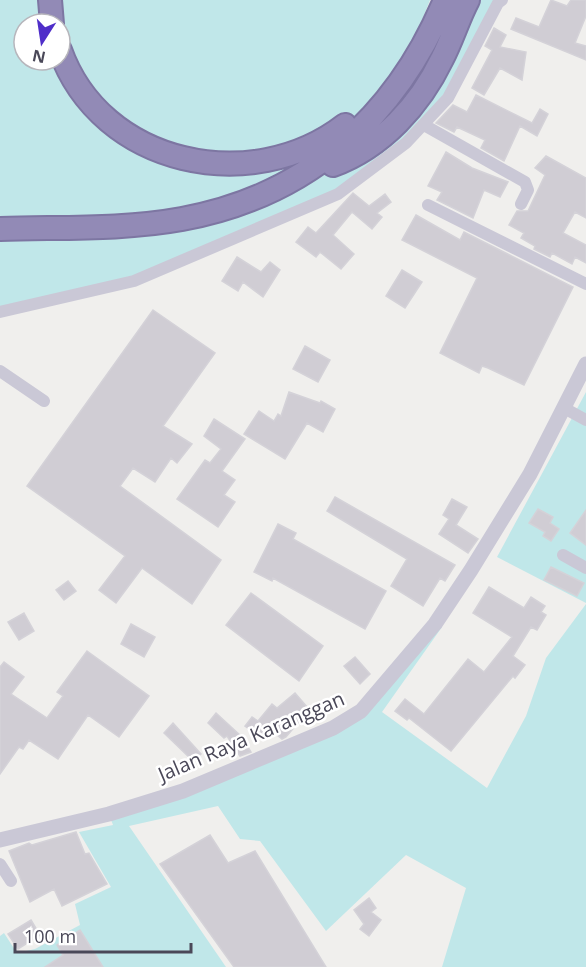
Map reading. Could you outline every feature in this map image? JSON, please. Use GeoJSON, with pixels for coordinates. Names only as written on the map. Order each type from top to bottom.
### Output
{"type":"FeatureCollection","features":[{"type":"Feature","properties":{"kind":"highway"},"geometry":{"type":"LineString","coordinates":[[69,72],[84,96],[106,119],[135,140],[169,156],[201,163],[249,164],[282,158],[331,137],[371,103],[392,78],[413,44],[432,0]]}},
{"type":"Feature","properties":{"kind":"highway"},"geometry":{"type":"LineString","coordinates":[[298,178],[348,141],[387,101],[414,64],[445,0]]}},
{"type":"Feature","properties":{"kind":"highway"},"geometry":{"type":"LineString","coordinates":[[0,229],[137,225],[180,220],[222,211],[262,197],[298,178],[337,164],[363,150],[402,119],[428,85],[468,0]]}},
{"type":"Feature","properties":{"kind":"street"},"geometry":{"type":"LineString","coordinates":[[0,312],[134,281],[338,194],[406,143],[457,86],[498,3],[502,0]]}},
{"type":"Feature","properties":{"kind":"street"},"geometry":{"type":"LineString","coordinates":[[424,124],[525,182],[528,190],[521,204]]}},
{"type":"Feature","properties":{"kind":"street"},"geometry":{"type":"LineString","coordinates":[[428,205],[586,284]]}},
{"type":"Feature","properties":{"kind":"street","name":"Jalan Raya Karanggan"},"geometry":{"type":"LineString","coordinates":[[0,840],[109,814],[183,791],[333,728],[361,711],[435,624],[530,474],[586,364]]}},
{"type":"Feature","properties":{"kind":"street"},"geometry":{"type":"LineString","coordinates":[[0,371],[44,401]]}},
{"type":"Feature","properties":{"kind":"street"},"geometry":{"type":"LineString","coordinates":[[564,408],[586,420]]}},
{"type":"Feature","properties":{"kind":"street"},"geometry":{"type":"LineString","coordinates":[[563,555],[586,568]]}},
{"type":"Feature","properties":{"kind":"street"},"geometry":{"type":"LineString","coordinates":[[0,864],[11,881]]}},
{"type":"Feature","properties":{"kind":"shaded area"},"geometry":{"type":"Polygon","coordinates":[[[0,0],[430,0],[413,44],[371,103],[331,136],[347,141],[445,0],[502,0],[468,63],[406,143],[338,194],[134,281],[0,312],[0,0]]]}},
{"type":"Feature","properties":{"kind":"shaded area"},"geometry":{"type":"Polygon","coordinates":[[[586,392],[586,603],[497,557],[586,392]]]}},
{"type":"Feature","properties":{"kind":"shaded area"},"geometry":{"type":"Polygon","coordinates":[[[586,604],[586,967],[442,967],[466,888],[406,855],[326,931],[260,841],[240,839],[218,806],[129,826],[226,967],[0,967],[0,936],[4,933],[17,953],[35,949],[80,925],[75,904],[111,887],[79,832],[113,825],[109,814],[347,720],[435,624],[442,627],[382,712],[487,788],[526,716],[546,658],[586,604]]]}},
{"type":"Feature","properties":{"kind":"building"},"geometry":{"type":"Polygon","coordinates":[[[551,0],[567,6],[571,0],[586,0],[586,16],[575,43],[586,46],[586,60],[511,29],[516,18],[539,27],[551,0]]]}},
{"type":"Feature","properties":{"kind":"building"},"geometry":{"type":"Polygon","coordinates":[[[494,28],[506,35],[500,47],[526,52],[522,80],[500,68],[484,95],[472,88],[492,50],[485,46],[494,28]]]}},
{"type":"Feature","properties":{"kind":"building"},"geometry":{"type":"Polygon","coordinates":[[[476,95],[532,123],[540,109],[548,114],[537,136],[520,126],[504,161],[481,148],[485,140],[457,127],[454,132],[436,123],[453,105],[467,112],[476,95]]]}},
{"type":"Feature","properties":{"kind":"building"},"geometry":{"type":"Polygon","coordinates":[[[446,152],[472,168],[508,182],[500,197],[484,190],[473,218],[437,200],[442,192],[428,186],[446,152]]]}},
{"type":"Feature","properties":{"kind":"building"},"geometry":{"type":"Polygon","coordinates":[[[546,156],[586,178],[586,218],[575,212],[563,233],[586,245],[586,263],[575,257],[572,264],[552,253],[550,257],[534,249],[535,246],[521,238],[524,233],[509,225],[517,211],[528,211],[545,175],[535,168],[546,156]]]}},
{"type":"Feature","properties":{"kind":"building"},"geometry":{"type":"Polygon","coordinates":[[[353,193],[369,206],[385,194],[391,202],[377,213],[382,217],[372,229],[352,212],[333,235],[354,254],[341,269],[320,252],[316,257],[296,242],[308,227],[316,233],[353,193]]]}},
{"type":"Feature","properties":{"kind":"building"},"geometry":{"type":"Polygon","coordinates":[[[416,215],[460,240],[464,232],[573,287],[524,385],[482,366],[479,373],[440,353],[477,278],[402,240],[416,215]]]}},
{"type":"Feature","properties":{"kind":"building"},"geometry":{"type":"Polygon","coordinates":[[[237,257],[261,272],[270,262],[280,270],[263,297],[243,282],[238,291],[222,281],[237,257]]]}},
{"type":"Feature","properties":{"kind":"building"},"geometry":{"type":"Polygon","coordinates":[[[402,270],[422,282],[405,308],[386,296],[402,270]]]}},
{"type":"Feature","properties":{"kind":"building"},"geometry":{"type":"Polygon","coordinates":[[[153,310],[215,353],[163,426],[192,444],[177,463],[171,458],[155,482],[133,468],[120,486],[221,560],[192,604],[142,568],[116,603],[99,590],[125,556],[27,486],[153,310]]]}},
{"type":"Feature","properties":{"kind":"building"},"geometry":{"type":"Polygon","coordinates":[[[305,346],[330,360],[318,382],[293,369],[305,346]]]}},
{"type":"Feature","properties":{"kind":"building"},"geometry":{"type":"Polygon","coordinates":[[[289,392],[320,403],[321,401],[335,409],[323,432],[307,423],[285,459],[244,434],[259,411],[274,421],[278,414],[281,416],[289,392]]]}},
{"type":"Feature","properties":{"kind":"building"},"geometry":{"type":"Polygon","coordinates":[[[214,419],[245,439],[222,471],[235,480],[224,495],[235,502],[218,527],[177,499],[205,460],[210,463],[221,449],[204,436],[214,419]]]}},
{"type":"Feature","properties":{"kind":"building"},"geometry":{"type":"Polygon","coordinates":[[[335,497],[455,565],[445,581],[440,578],[423,606],[391,586],[407,559],[327,511],[335,497]]]}},
{"type":"Feature","properties":{"kind":"building"},"geometry":{"type":"Polygon","coordinates":[[[452,499],[467,507],[456,525],[478,539],[468,553],[439,534],[449,519],[443,515],[452,499]]]}},
{"type":"Feature","properties":{"kind":"building"},"geometry":{"type":"Polygon","coordinates":[[[538,509],[553,517],[550,523],[559,529],[551,541],[543,536],[545,532],[529,523],[538,509]]]}},
{"type":"Feature","properties":{"kind":"building"},"geometry":{"type":"Polygon","coordinates":[[[586,510],[586,545],[570,533],[586,510]]]}},
{"type":"Feature","properties":{"kind":"building"},"geometry":{"type":"Polygon","coordinates":[[[278,524],[296,533],[293,539],[386,591],[365,629],[273,578],[272,581],[254,572],[278,524]]]}},
{"type":"Feature","properties":{"kind":"building"},"geometry":{"type":"Polygon","coordinates":[[[551,567],[584,583],[577,596],[544,580],[551,567]]]}},
{"type":"Feature","properties":{"kind":"building"},"geometry":{"type":"Polygon","coordinates":[[[68,581],[76,591],[64,600],[56,590],[68,581]]]}},
{"type":"Feature","properties":{"kind":"building"},"geometry":{"type":"Polygon","coordinates":[[[489,587],[524,608],[531,597],[545,606],[541,612],[546,615],[537,630],[531,627],[513,656],[525,665],[515,678],[513,676],[451,751],[409,718],[407,720],[395,711],[405,699],[424,714],[468,659],[484,672],[512,637],[473,613],[489,587]]]}},
{"type":"Feature","properties":{"kind":"building"},"geometry":{"type":"Polygon","coordinates":[[[251,593],[323,646],[299,681],[226,625],[251,593]]]}},
{"type":"Feature","properties":{"kind":"building"},"geometry":{"type":"Polygon","coordinates":[[[24,613],[34,631],[19,640],[8,622],[24,613]]]}},
{"type":"Feature","properties":{"kind":"building"},"geometry":{"type":"Polygon","coordinates":[[[131,624],[155,637],[144,657],[121,644],[131,624]]]}},
{"type":"Feature","properties":{"kind":"building"},"geometry":{"type":"Polygon","coordinates":[[[87,651],[149,696],[119,737],[88,715],[58,759],[29,740],[23,749],[19,747],[0,774],[0,667],[4,662],[24,677],[11,694],[47,718],[63,696],[57,692],[87,651]]]}},
{"type":"Feature","properties":{"kind":"building"},"geometry":{"type":"Polygon","coordinates":[[[355,657],[370,674],[360,684],[344,666],[355,657]]]}},
{"type":"Feature","properties":{"kind":"building"},"geometry":{"type":"Polygon","coordinates":[[[295,693],[314,715],[307,722],[303,717],[286,737],[282,739],[271,730],[264,740],[245,726],[252,717],[258,721],[272,704],[277,708],[295,693]]]}},
{"type":"Feature","properties":{"kind":"building"},"geometry":{"type":"Polygon","coordinates":[[[216,713],[242,737],[251,752],[240,756],[227,736],[224,738],[208,723],[216,713]]]}},
{"type":"Feature","properties":{"kind":"building"},"geometry":{"type":"Polygon","coordinates":[[[173,723],[201,754],[193,761],[164,733],[173,723]]]}},
{"type":"Feature","properties":{"kind":"building"},"geometry":{"type":"Polygon","coordinates":[[[76,832],[85,854],[89,853],[107,884],[62,906],[54,889],[30,902],[9,851],[29,843],[32,845],[76,832]]]}},
{"type":"Feature","properties":{"kind":"building"},"geometry":{"type":"Polygon","coordinates":[[[210,835],[228,863],[255,851],[326,967],[234,967],[160,864],[210,835]]]}},
{"type":"Feature","properties":{"kind":"building"},"geometry":{"type":"Polygon","coordinates":[[[369,898],[376,908],[371,912],[381,920],[369,936],[360,929],[364,924],[354,910],[369,898]]]}},
{"type":"Feature","properties":{"kind":"building"},"geometry":{"type":"Polygon","coordinates":[[[31,920],[40,935],[18,949],[8,934],[31,920]]]}},
{"type":"Feature","properties":{"kind":"building"},"geometry":{"type":"Polygon","coordinates":[[[80,930],[103,967],[45,967],[63,955],[57,945],[80,930]]]}}]}
